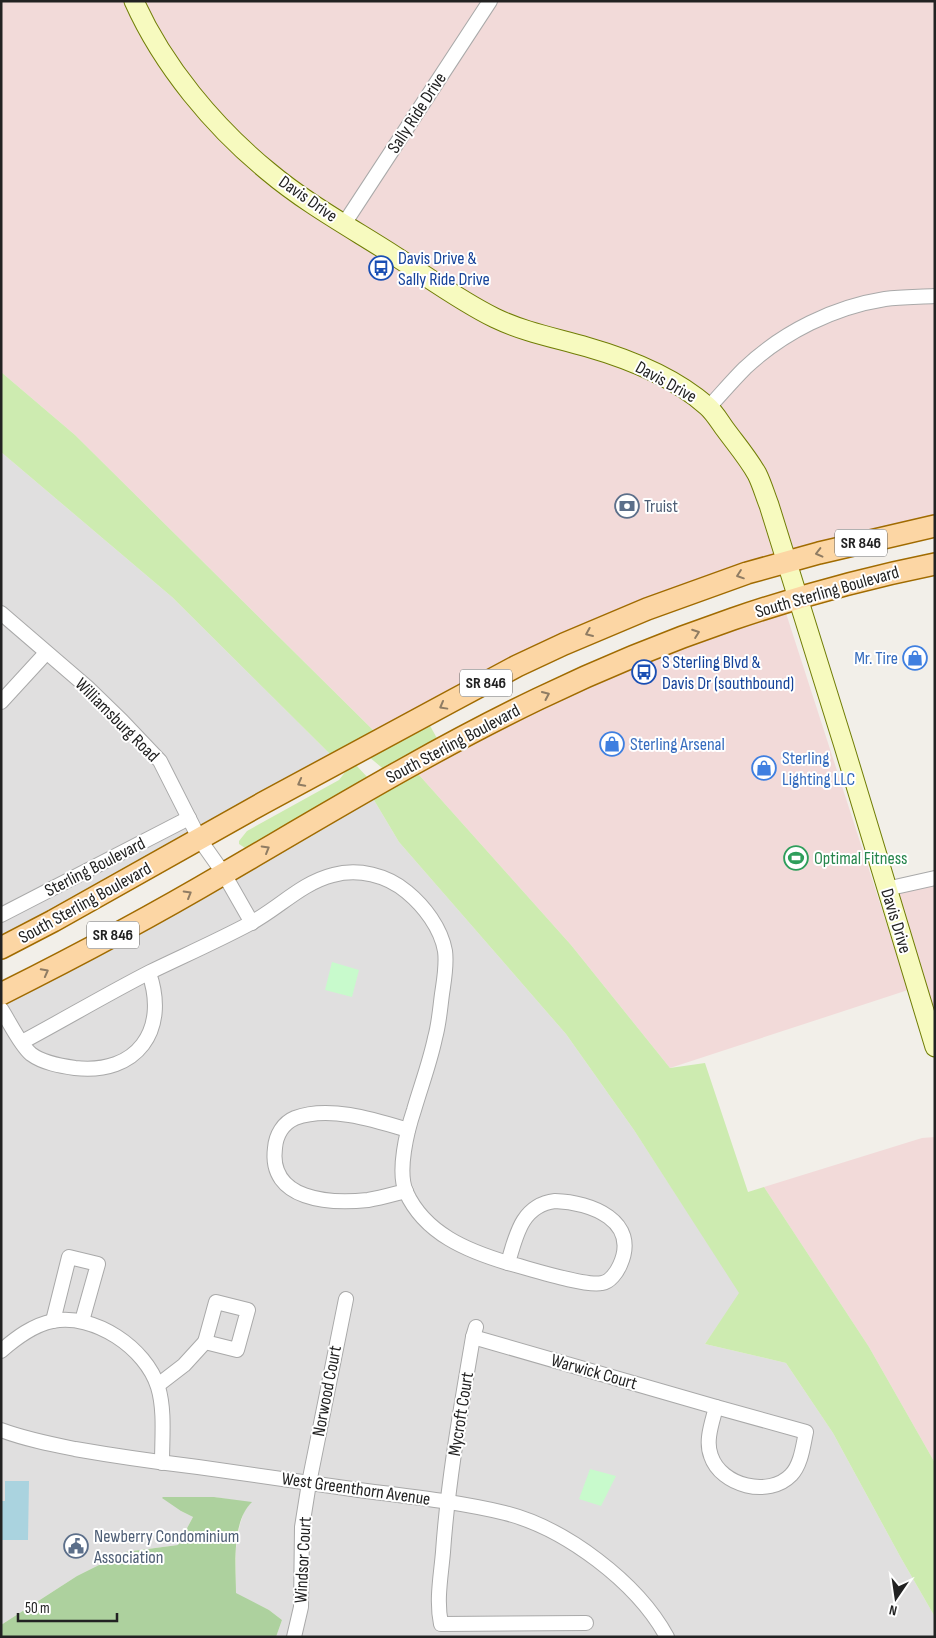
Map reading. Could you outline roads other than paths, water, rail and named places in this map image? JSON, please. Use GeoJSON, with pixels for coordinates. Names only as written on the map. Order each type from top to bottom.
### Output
{"type":"FeatureCollection","features":[{"type":"Feature","properties":{"kind":"main road","name":"South Sterling Boulevard"},"geometry":{"type":"LineString","coordinates":[[1,948],[450,702],[564,644],[647,609],[739,576],[787,561],[935,526]]}},
{"type":"Feature","properties":{"kind":"main road","name":"South Sterling Boulevard"},"geometry":{"type":"LineString","coordinates":[[1,994],[153,914],[373,787],[539,698],[630,658],[731,620],[849,584],[935,564]]}},
{"type":"Feature","properties":{"kind":"street","name":"Davis Drive"},"geometry":{"type":"LineString","coordinates":[[134,1],[154,37],[181,78],[221,128],[270,173],[344,224],[466,303],[496,319],[533,333],[615,355],[658,374],[683,388],[709,407],[750,462],[769,505],[935,1047]]}},
{"type":"Feature","properties":{"kind":"street","name":"Sally Ride Drive"},"geometry":{"type":"LineString","coordinates":[[344,224],[490,1]]}},
{"type":"Feature","properties":{"kind":"street"},"geometry":{"type":"LineString","coordinates":[[709,407],[746,367],[778,342],[822,316],[849,307],[885,299],[935,296]]}},
{"type":"Feature","properties":{"kind":"street","name":"Williamsburg Road"},"geometry":{"type":"LineString","coordinates":[[1,613],[87,687],[160,761],[200,840],[224,874],[252,923]]}},
{"type":"Feature","properties":{"kind":"street"},"geometry":{"type":"LineString","coordinates":[[1,702],[46,652]]}},
{"type":"Feature","properties":{"kind":"street","name":"Sterling Boulevard"},"geometry":{"type":"LineString","coordinates":[[1,915],[189,818]]}},
{"type":"Feature","properties":{"kind":"street"},"geometry":{"type":"LineString","coordinates":[[22,1042],[149,973],[252,923],[282,901],[316,880],[347,872],[374,875],[398,885],[419,904],[435,925],[445,950],[446,966],[435,1039],[408,1130],[403,1164],[406,1191],[418,1211],[427,1222],[447,1238],[465,1248],[508,1263],[587,1284],[604,1283],[610,1280],[623,1259],[624,1234],[617,1223],[600,1212],[575,1203],[564,1201],[546,1202],[533,1209],[525,1218],[508,1263]]}},
{"type":"Feature","properties":{"kind":"street"},"geometry":{"type":"LineString","coordinates":[[886,889],[935,878]]}},
{"type":"Feature","properties":{"kind":"street"},"geometry":{"type":"LineString","coordinates":[[1,1009],[30,1053],[39,1058],[66,1067],[95,1068],[111,1066],[125,1061],[143,1045],[151,1027],[156,1009],[156,997],[149,973]]}},
{"type":"Feature","properties":{"kind":"street"},"geometry":{"type":"LineString","coordinates":[[406,1191],[370,1200],[351,1201],[326,1200],[301,1194],[285,1186],[280,1178],[275,1163],[274,1149],[278,1135],[287,1123],[294,1118],[308,1114],[347,1114],[408,1130]]}},
{"type":"Feature","properties":{"kind":"street"},"geometry":{"type":"LineString","coordinates":[[53,1321],[69,1257],[98,1264],[82,1321]]}},
{"type":"Feature","properties":{"kind":"street","name":"Norwood Court"},"geometry":{"type":"LineString","coordinates":[[309,1484],[346,1299]]}},
{"type":"Feature","properties":{"kind":"street"},"geometry":{"type":"LineString","coordinates":[[1,1351],[23,1334],[39,1325],[53,1321],[82,1321],[113,1333],[125,1342],[147,1366],[158,1386],[162,1417],[162,1463]]}},
{"type":"Feature","properties":{"kind":"street","name":"Warwick Court"},"geometry":{"type":"LineString","coordinates":[[475,1332],[716,1408],[806,1432],[799,1462],[791,1475],[782,1483],[764,1487],[746,1485],[724,1476],[716,1467],[709,1449],[710,1432],[716,1408]]}},
{"type":"Feature","properties":{"kind":"street","name":"Mycroft Court"},"geometry":{"type":"LineString","coordinates":[[475,1332],[457,1430],[448,1502],[438,1610],[441,1624],[586,1623]]}},
{"type":"Feature","properties":{"kind":"street"},"geometry":{"type":"LineString","coordinates":[[158,1386],[184,1365],[204,1342]]}},
{"type":"Feature","properties":{"kind":"street","name":"West Greenthorn Avenue"},"geometry":{"type":"LineString","coordinates":[[1,1430],[34,1441],[162,1463],[448,1502],[507,1514],[560,1536],[592,1556],[622,1581],[640,1600],[667,1637]]}},
{"type":"Feature","properties":{"kind":"street","name":"Windsor Court"},"geometry":{"type":"LineString","coordinates":[[294,1637],[301,1607],[302,1527],[309,1484]]}},
{"type":"Feature","properties":{"kind":"water"},"geometry":{"type":"Polygon","coordinates":[[[5,1481],[29,1481],[28,1540],[1,1540],[1,1501],[5,1501],[5,1481]]]}},
{"type":"Feature","properties":{"kind":"place","name":"Davis Drive & Sally Ride Drive"},"geometry":{"type":"Point","coordinates":[381,268]}},
{"type":"Feature","properties":{"kind":"place","name":"Truist"},"geometry":{"type":"Point","coordinates":[627,506]}},
{"type":"Feature","properties":{"kind":"place","name":"Mr. Tire"},"geometry":{"type":"Point","coordinates":[915,658]}},
{"type":"Feature","properties":{"kind":"place","name":"S Sterling Blvd & Davis Dr (southbound)"},"geometry":{"type":"Point","coordinates":[644,672]}},
{"type":"Feature","properties":{"kind":"place","name":"Sterling Arsenal"},"geometry":{"type":"Point","coordinates":[612,744]}},
{"type":"Feature","properties":{"kind":"place","name":"Sterling Lighting LLC"},"geometry":{"type":"Point","coordinates":[764,768]}},
{"type":"Feature","properties":{"kind":"place","name":"Optimal Fitness"},"geometry":{"type":"Point","coordinates":[796,858]}},
{"type":"Feature","properties":{"kind":"place","name":"Newberry Condominium Association"},"geometry":{"type":"Point","coordinates":[76,1546]}}]}
